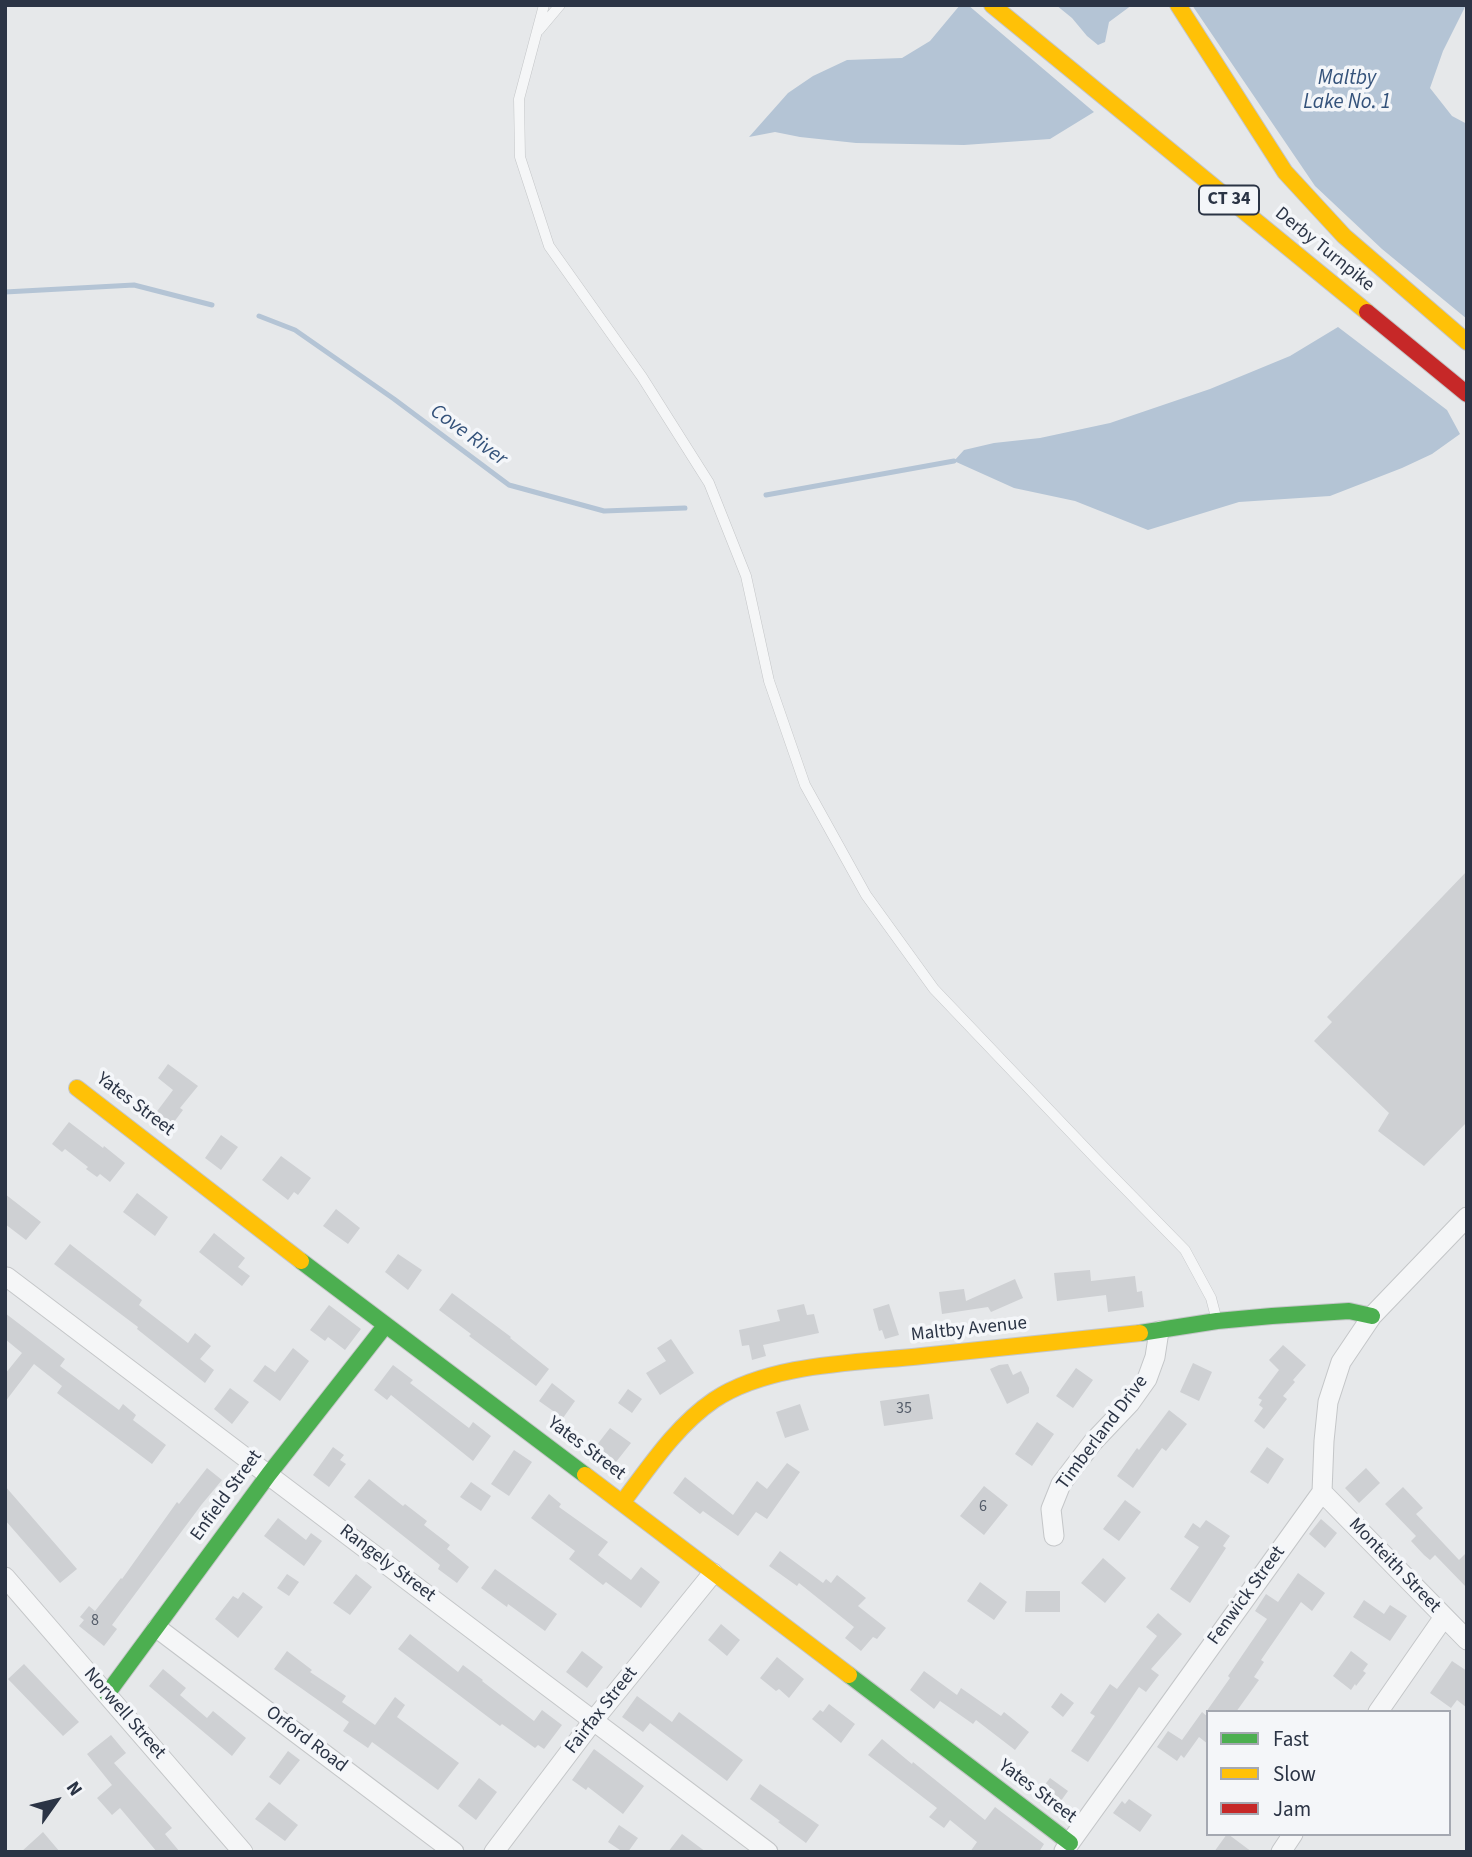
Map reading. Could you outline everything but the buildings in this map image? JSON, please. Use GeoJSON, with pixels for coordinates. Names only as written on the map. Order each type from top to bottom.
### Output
{"type":"FeatureCollection","features":[{"type":"Feature","properties":{"kind":"main road","name":"Derby Turnpike"},"geometry":{"type":"LineString","coordinates":[[992,5],[1467,394]]}},
{"type":"Feature","properties":{"kind":"main road","name":"Derby Turnpike"},"geometry":{"type":"LineString","coordinates":[[1178,5],[1285,172],[1344,236],[1467,342]]}},
{"type":"Feature","properties":{"kind":"main road","name":"Yates Street"},"geometry":{"type":"LineString","coordinates":[[78,1088],[1067,1847]]}},
{"type":"Feature","properties":{"kind":"main road","name":"Maltby Avenue"},"geometry":{"type":"LineString","coordinates":[[622,1503],[670,1439],[695,1414],[736,1388],[773,1375],[807,1368],[1159,1331],[1217,1321],[1349,1311],[1372,1316]]}},
{"type":"Feature","properties":{"kind":"main road","name":"Enfield Street"},"geometry":{"type":"LineString","coordinates":[[107,1695],[269,1474],[385,1326]]}},
{"type":"Feature","properties":{"kind":"street"},"geometry":{"type":"LineString","coordinates":[[1322,1492],[1328,1402],[1341,1362],[1372,1316],[1467,1217]]}},
{"type":"Feature","properties":{"kind":"street","name":"Rangely Street"},"geometry":{"type":"LineString","coordinates":[[7,1277],[768,1852]]}},
{"type":"Feature","properties":{"kind":"street","name":"Timberland Drive"},"geometry":{"type":"LineString","coordinates":[[1054,1536],[1051,1508],[1061,1484],[1147,1379],[1155,1357],[1159,1331]]}},
{"type":"Feature","properties":{"kind":"street","name":"Monteith Street"},"geometry":{"type":"LineString","coordinates":[[1322,1492],[1467,1640]]}},
{"type":"Feature","properties":{"kind":"street","name":"Fenwick Street"},"geometry":{"type":"LineString","coordinates":[[1067,1847],[1322,1492]]}},
{"type":"Feature","properties":{"kind":"street","name":"Fairfax Street"},"geometry":{"type":"LineString","coordinates":[[494,1852],[593,1721],[713,1573]]}},
{"type":"Feature","properties":{"kind":"street","name":"Norwell Street"},"geometry":{"type":"LineString","coordinates":[[5,1577],[243,1852]]}},
{"type":"Feature","properties":{"kind":"street"},"geometry":{"type":"LineString","coordinates":[[1379,1710],[1444,1617]]}},
{"type":"Feature","properties":{"kind":"street","name":"Orford Road"},"geometry":{"type":"LineString","coordinates":[[157,1628],[454,1852]]}},
{"type":"Feature","properties":{"kind":"street"},"geometry":{"type":"LineString","coordinates":[[1281,1852],[1292,1836]]}},
{"type":"Feature","properties":{"kind":"lane"},"geometry":{"type":"LineString","coordinates":[[544,5],[519,99],[520,157],[549,246],[642,377],[709,483],[746,576],[769,681],[805,785],[866,894],[934,989],[1185,1250],[1211,1298],[1217,1321]]}},
{"type":"Feature","properties":{"kind":"lane"},"geometry":{"type":"LineString","coordinates":[[537,33],[560,5]]}},
{"type":"Feature","properties":{"kind":"water"},"geometry":{"type":"Polygon","coordinates":[[[960,5],[968,5],[1094,112],[1050,139],[964,145],[856,143],[775,132],[749,137],[788,93],[813,76],[847,60],[902,58],[930,41],[960,5]]]}},
{"type":"Feature","properties":{"kind":"water"},"geometry":{"type":"Polygon","coordinates":[[[1056,5],[1132,5],[1109,22],[1105,42],[1098,45],[1056,5]]]}},
{"type":"Feature","properties":{"kind":"water","name":"Maltby Lake No. 1"},"geometry":{"type":"Polygon","coordinates":[[[1192,5],[1466,5],[1443,51],[1430,88],[1452,116],[1467,124],[1467,319],[1382,249],[1315,186],[1192,5]]]}},
{"type":"Feature","properties":{"kind":"water"},"geometry":{"type":"Polygon","coordinates":[[[1338,327],[1447,410],[1460,434],[1432,454],[1330,496],[1239,502],[1148,530],[1075,501],[1014,488],[954,461],[964,450],[1110,423],[1210,389],[1290,356],[1338,327]]]}},
{"type":"Feature","properties":{"kind":"waterway","name":"Cove River"},"geometry":{"type":"LineString","coordinates":[[5,292],[134,285],[212,305]]}},
{"type":"Feature","properties":{"kind":"waterway","name":"Cove River"},"geometry":{"type":"LineString","coordinates":[[259,316],[295,330],[394,399],[509,485],[604,511],[685,508]]}},
{"type":"Feature","properties":{"kind":"waterway","name":"Cove River"},"geometry":{"type":"LineString","coordinates":[[766,495],[954,461]]}},
{"type":"Feature","properties":{"kind":"traffic: fast"},"geometry":{"type":"LineString","coordinates":[[301,1261],[585,1475]]}},
{"type":"Feature","properties":{"kind":"traffic: fast"},"geometry":{"type":"LineString","coordinates":[[1140,1333],[1272,1316],[1349,1311],[1372,1316]]}},
{"type":"Feature","properties":{"kind":"traffic: fast"},"geometry":{"type":"LineString","coordinates":[[107,1694],[269,1474],[385,1326]]}},
{"type":"Feature","properties":{"kind":"traffic: fast"},"geometry":{"type":"LineString","coordinates":[[849,1675],[1070,1843]]}},
{"type":"Feature","properties":{"kind":"traffic: slow"},"geometry":{"type":"LineString","coordinates":[[992,5],[1367,312]]}},
{"type":"Feature","properties":{"kind":"traffic: slow"},"geometry":{"type":"LineString","coordinates":[[1178,5],[1285,172],[1344,236],[1467,342]]}},
{"type":"Feature","properties":{"kind":"traffic: slow"},"geometry":{"type":"LineString","coordinates":[[77,1088],[301,1261]]}},
{"type":"Feature","properties":{"kind":"traffic: slow"},"geometry":{"type":"LineString","coordinates":[[622,1503],[664,1447],[700,1410],[736,1388],[761,1378],[842,1363],[1140,1333]]}},
{"type":"Feature","properties":{"kind":"traffic: slow"},"geometry":{"type":"LineString","coordinates":[[585,1475],[849,1675]]}},
{"type":"Feature","properties":{"kind":"traffic: jam"},"geometry":{"type":"LineString","coordinates":[[1367,312],[1467,394]]}}]}
